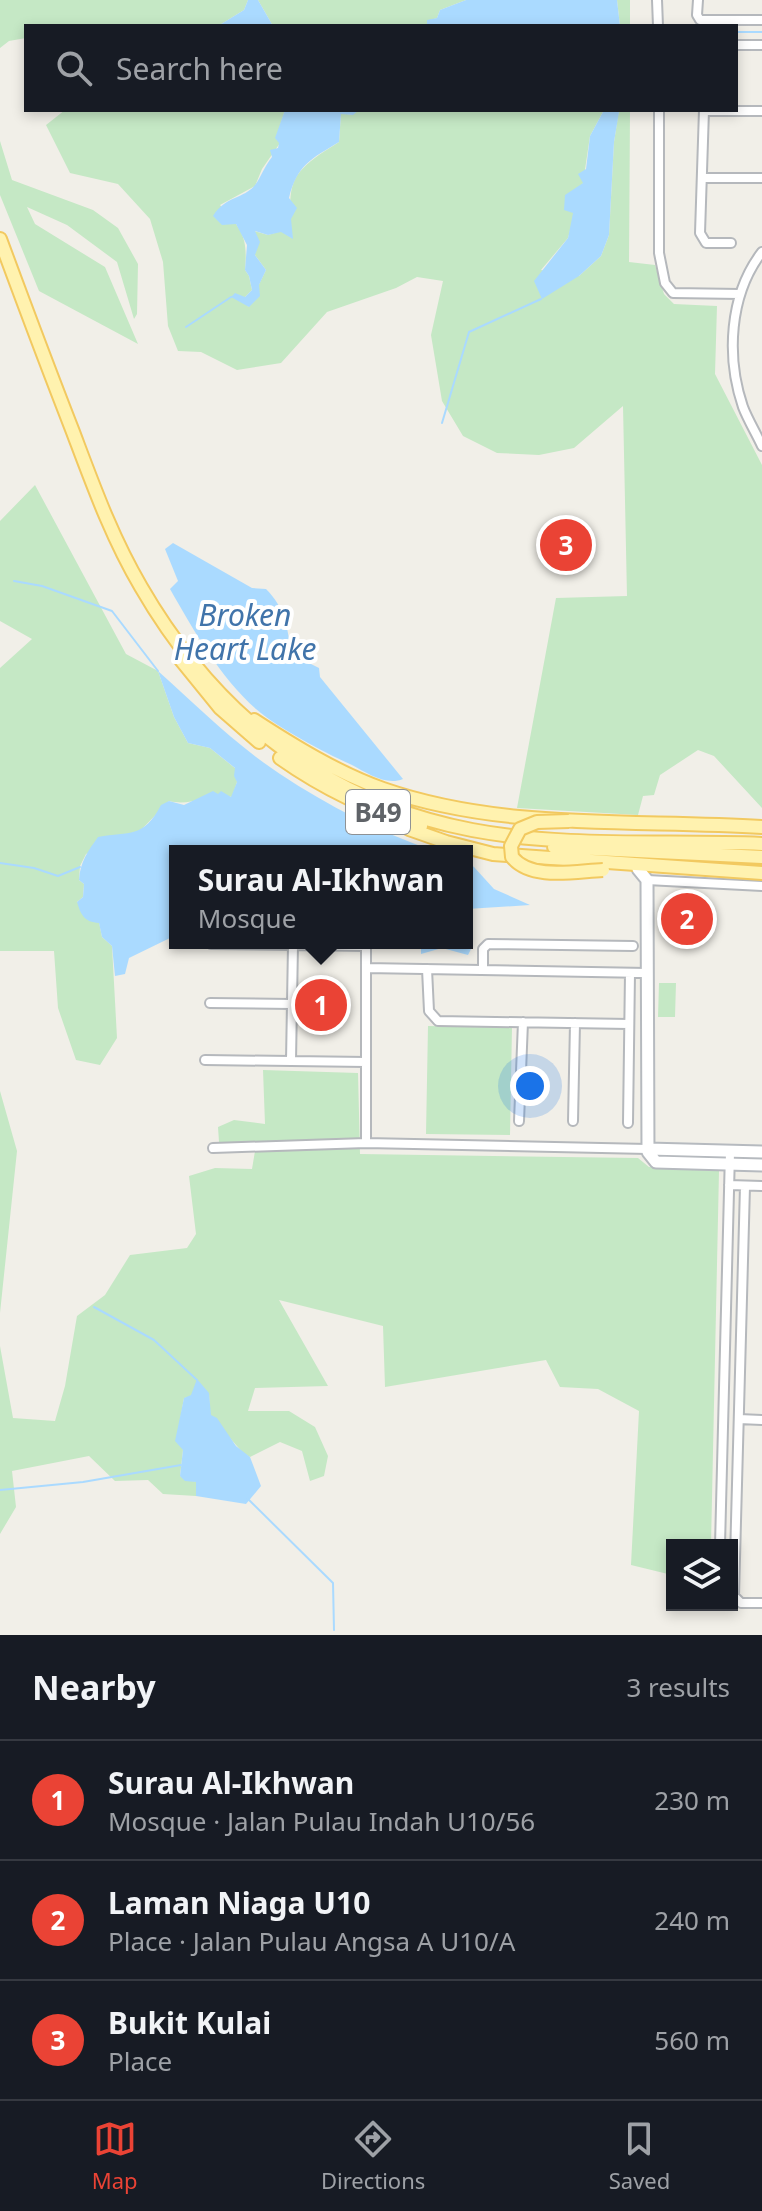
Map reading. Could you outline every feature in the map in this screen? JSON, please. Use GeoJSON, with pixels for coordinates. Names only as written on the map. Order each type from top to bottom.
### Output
{"type":"FeatureCollection","features":[{"type":"Feature","properties":{"kind":"main road","name":"B49"},"geometry":{"type":"LineString","coordinates":[[0,239],[101,508],[117,542],[162,621],[214,689],[286,753],[323,776],[395,809],[452,826],[497,834],[573,840],[762,844]]}},
{"type":"Feature","properties":{"kind":"main road","name":"B49"},"geometry":{"type":"LineString","coordinates":[[117,542],[133,586],[196,682],[256,740],[304,775],[402,826],[460,845]]}},
{"type":"Feature","properties":{"kind":"main road"},"geometry":{"type":"LineString","coordinates":[[228,703],[312,753],[382,788],[425,801],[477,811],[569,821]]}},
{"type":"Feature","properties":{"kind":"main road","name":"B49"},"geometry":{"type":"LineString","coordinates":[[385,815],[486,840],[612,851],[762,857]]}},
{"type":"Feature","properties":{"kind":"main road"},"geometry":{"type":"LineString","coordinates":[[700,868],[540,872],[525,868],[512,857],[511,846],[520,829],[537,822],[676,822],[762,827]]}},
{"type":"Feature","properties":{"kind":"main road","name":"B49"},"geometry":{"type":"LineString","coordinates":[[473,849],[493,854],[762,873]]}},
{"type":"Feature","properties":{"kind":"street"},"geometry":{"type":"LineString","coordinates":[[657,0],[658,24]]}},
{"type":"Feature","properties":{"kind":"street"},"geometry":{"type":"LineString","coordinates":[[698,0],[700,20],[762,20]]}},
{"type":"Feature","properties":{"kind":"street"},"geometry":{"type":"LineString","coordinates":[[738,45],[762,45]]}},
{"type":"Feature","properties":{"kind":"street"},"geometry":{"type":"LineString","coordinates":[[738,111],[762,111]]}},
{"type":"Feature","properties":{"kind":"street"},"geometry":{"type":"LineString","coordinates":[[659,112],[659,253],[665,283],[673,293],[740,294]]}},
{"type":"Feature","properties":{"kind":"street"},"geometry":{"type":"LineString","coordinates":[[704,112],[700,233],[706,243],[731,243]]}},
{"type":"Feature","properties":{"kind":"street"},"geometry":{"type":"LineString","coordinates":[[702,178],[762,178]]}},
{"type":"Feature","properties":{"kind":"street"},"geometry":{"type":"LineString","coordinates":[[762,252],[740,294],[733,318],[736,380],[744,409],[762,446]]}},
{"type":"Feature","properties":{"kind":"street"},"geometry":{"type":"LineString","coordinates":[[638,869],[647,880],[648,1149],[651,1159],[656,1162],[730,1158],[762,1152]]}},
{"type":"Feature","properties":{"kind":"street"},"geometry":{"type":"LineString","coordinates":[[647,880],[762,886]]}},
{"type":"Feature","properties":{"kind":"street"},"geometry":{"type":"LineString","coordinates":[[483,970],[483,949],[488,944],[633,946]]}},
{"type":"Feature","properties":{"kind":"street"},"geometry":{"type":"LineString","coordinates":[[291,1061],[293,949]]}},
{"type":"Feature","properties":{"kind":"street"},"geometry":{"type":"LineString","coordinates":[[366,949],[366,1143]]}},
{"type":"Feature","properties":{"kind":"street"},"geometry":{"type":"LineString","coordinates":[[366,968],[647,973]]}},
{"type":"Feature","properties":{"kind":"street"},"geometry":{"type":"LineString","coordinates":[[427,969],[429,1011],[438,1021],[629,1024]]}},
{"type":"Feature","properties":{"kind":"street"},"geometry":{"type":"LineString","coordinates":[[628,1123],[630,973]]}},
{"type":"Feature","properties":{"kind":"street"},"geometry":{"type":"LineString","coordinates":[[210,1003],[292,1004]]}},
{"type":"Feature","properties":{"kind":"street"},"geometry":{"type":"LineString","coordinates":[[519,1121],[523,1022]]}},
{"type":"Feature","properties":{"kind":"street"},"geometry":{"type":"LineString","coordinates":[[573,1121],[575,1023]]}},
{"type":"Feature","properties":{"kind":"street"},"geometry":{"type":"LineString","coordinates":[[205,1060],[366,1062]]}},
{"type":"Feature","properties":{"kind":"street"},"geometry":{"type":"LineString","coordinates":[[213,1148],[366,1143],[648,1149],[730,1158],[762,1165]]}},
{"type":"Feature","properties":{"kind":"street"},"geometry":{"type":"LineString","coordinates":[[720,1539],[730,1158]]}},
{"type":"Feature","properties":{"kind":"street"},"geometry":{"type":"LineString","coordinates":[[729,1185],[762,1186]]}},
{"type":"Feature","properties":{"kind":"street"},"geometry":{"type":"LineString","coordinates":[[745,1186],[734,1596],[741,1603],[762,1603]]}},
{"type":"Feature","properties":{"kind":"street"},"geometry":{"type":"LineString","coordinates":[[739,1419],[762,1420]]}},
{"type":"Feature","properties":{"kind":"green space"},"geometry":{"type":"Polygon","coordinates":[[[0,0],[248,0],[244,10],[221,24],[24,24],[24,38],[9,41],[0,48],[0,0]]]}},
{"type":"Feature","properties":{"kind":"green space"},"geometry":{"type":"Polygon","coordinates":[[[258,0],[466,0],[440,10],[437,18],[427,21],[427,24],[272,24],[258,0]]]}},
{"type":"Feature","properties":{"kind":"green space"},"geometry":{"type":"Polygon","coordinates":[[[617,0],[630,0],[630,24],[620,24],[617,0]]]}},
{"type":"Feature","properties":{"kind":"green space"},"geometry":{"type":"Polygon","coordinates":[[[62,112],[284,112],[276,138],[280,143],[262,169],[255,186],[220,205],[244,241],[245,270],[252,290],[245,297],[248,307],[266,270],[255,255],[254,231],[268,235],[281,231],[292,238],[291,190],[310,162],[339,142],[341,113],[603,112],[590,136],[583,183],[568,238],[541,270],[579,276],[601,256],[609,235],[619,112],[630,112],[629,262],[655,265],[664,294],[674,304],[717,306],[715,374],[762,465],[762,808],[714,756],[698,750],[660,775],[654,795],[643,796],[638,815],[517,808],[556,598],[627,596],[623,406],[574,448],[539,455],[497,453],[463,436],[442,401],[431,335],[443,281],[417,277],[396,288],[327,312],[281,363],[237,370],[201,352],[178,351],[168,326],[163,262],[150,219],[118,184],[70,173],[46,125],[62,112]]]}},
{"type":"Feature","properties":{"kind":"green space"},"geometry":{"type":"Polygon","coordinates":[[[0,141],[12,180],[93,210],[118,228],[138,264],[137,314],[134,319],[117,262],[67,225],[27,207],[35,224],[105,267],[138,344],[39,291],[0,195],[0,141]]]}},
{"type":"Feature","properties":{"kind":"green space"},"geometry":{"type":"Polygon","coordinates":[[[35,485],[126,654],[158,671],[174,717],[188,743],[210,748],[236,769],[237,782],[232,797],[169,801],[140,831],[124,835],[86,854],[80,866],[83,897],[77,902],[99,922],[102,937],[112,946],[117,1038],[100,1065],[76,1060],[58,1008],[54,951],[0,951],[0,668],[32,639],[0,621],[0,521],[35,485]]]}},
{"type":"Feature","properties":{"kind":"green space"},"geometry":{"type":"Polygon","coordinates":[[[659,983],[676,983],[675,1017],[658,1017],[659,983]]]}},
{"type":"Feature","properties":{"kind":"green space"},"geometry":{"type":"Polygon","coordinates":[[[428,1026],[512,1027],[510,1135],[426,1134],[428,1026]]]}},
{"type":"Feature","properties":{"kind":"green space"},"geometry":{"type":"Polygon","coordinates":[[[263,1070],[358,1073],[360,1154],[638,1158],[649,1167],[719,1171],[711,1539],[666,1539],[666,1574],[631,1565],[639,1411],[598,1389],[560,1387],[546,1360],[385,1387],[383,1326],[279,1300],[328,1386],[255,1388],[248,1411],[289,1411],[315,1427],[328,1456],[324,1476],[310,1481],[302,1451],[280,1442],[250,1457],[210,1415],[209,1394],[184,1398],[180,1420],[183,1450],[180,1476],[196,1482],[196,1496],[163,1494],[148,1480],[115,1481],[89,1456],[12,1471],[16,1507],[0,1534],[0,1346],[13,1418],[55,1421],[65,1386],[77,1316],[105,1295],[130,1255],[187,1248],[196,1234],[189,1176],[215,1168],[252,1169],[255,1151],[219,1142],[218,1127],[234,1120],[265,1124],[263,1070]]]}},
{"type":"Feature","properties":{"kind":"green space"},"geometry":{"type":"Polygon","coordinates":[[[0,1091],[17,1151],[0,1313],[0,1091]]]}},
{"type":"Feature","properties":{"kind":"water"},"geometry":{"type":"Polygon","coordinates":[[[248,0],[258,0],[272,24],[221,24],[244,10],[248,0]]]}},
{"type":"Feature","properties":{"kind":"water"},"geometry":{"type":"Polygon","coordinates":[[[466,0],[617,0],[620,24],[427,24],[427,20],[437,18],[440,10],[466,0]]]}},
{"type":"Feature","properties":{"kind":"water"},"geometry":{"type":"Polygon","coordinates":[[[284,112],[357,112],[353,115],[341,114],[339,142],[313,158],[296,178],[289,198],[297,208],[291,219],[293,239],[281,232],[268,235],[255,231],[260,242],[255,255],[266,270],[259,285],[260,296],[249,307],[231,297],[235,293],[245,297],[252,290],[245,270],[247,245],[236,224],[222,225],[213,216],[223,205],[251,190],[272,157],[270,150],[278,148],[275,138],[284,112]]]}},
{"type":"Feature","properties":{"kind":"water"},"geometry":{"type":"Polygon","coordinates":[[[603,112],[619,112],[609,235],[601,256],[579,276],[542,299],[534,281],[568,238],[573,213],[564,210],[565,195],[583,183],[578,174],[586,169],[590,136],[603,112]]]}},
{"type":"Feature","properties":{"kind":"water","name":"Broken Heart Lake"},"geometry":{"type":"Polygon","coordinates":[[[173,543],[252,588],[266,589],[278,604],[284,619],[291,654],[319,668],[320,677],[403,779],[390,781],[377,778],[302,740],[276,724],[243,696],[208,652],[170,589],[178,581],[165,549],[173,543]]]}},
{"type":"Feature","properties":{"kind":"water","name":"Broken Heart Lake"},"geometry":{"type":"Polygon","coordinates":[[[158,671],[232,738],[280,774],[355,817],[419,845],[169,845],[169,938],[129,958],[125,974],[115,976],[112,946],[102,937],[99,923],[84,917],[77,902],[83,897],[84,884],[79,880],[88,852],[98,837],[135,832],[142,828],[161,805],[169,801],[184,805],[213,791],[218,794],[221,791],[231,797],[237,782],[235,768],[210,748],[188,743],[174,717],[158,671]]]}},
{"type":"Feature","properties":{"kind":"water"},"geometry":{"type":"Polygon","coordinates":[[[473,866],[494,889],[530,905],[473,909],[473,866]]]}},
{"type":"Feature","properties":{"kind":"water"},"geometry":{"type":"Polygon","coordinates":[[[421,949],[438,949],[421,954],[421,949]]]}},
{"type":"Feature","properties":{"kind":"water"},"geometry":{"type":"Polygon","coordinates":[[[446,949],[471,949],[468,955],[446,949]]]}},
{"type":"Feature","properties":{"kind":"water"},"geometry":{"type":"Polygon","coordinates":[[[197,1379],[209,1393],[211,1415],[217,1418],[236,1446],[250,1457],[261,1486],[246,1504],[196,1496],[196,1482],[185,1481],[180,1476],[183,1450],[175,1441],[184,1398],[191,1395],[197,1379]]]}},
{"type":"Feature","properties":{"kind":"waterway"},"geometry":{"type":"LineString","coordinates":[[738,32],[762,32]]}},
{"type":"Feature","properties":{"kind":"waterway"},"geometry":{"type":"LineString","coordinates":[[186,327],[231,297]]}},
{"type":"Feature","properties":{"kind":"waterway"},"geometry":{"type":"LineString","coordinates":[[442,423],[469,332],[541,299]]}},
{"type":"Feature","properties":{"kind":"waterway"},"geometry":{"type":"LineString","coordinates":[[14,581],[42,586],[112,611],[158,671]]}},
{"type":"Feature","properties":{"kind":"waterway"},"geometry":{"type":"LineString","coordinates":[[0,863],[34,868],[58,876],[80,867]]}},
{"type":"Feature","properties":{"kind":"waterway"},"geometry":{"type":"LineString","coordinates":[[94,1307],[154,1340],[197,1380]]}},
{"type":"Feature","properties":{"kind":"waterway"},"geometry":{"type":"LineString","coordinates":[[0,1490],[83,1482],[181,1465]]}},
{"type":"Feature","properties":{"kind":"waterway"},"geometry":{"type":"LineString","coordinates":[[247,1498],[333,1583],[334,1630]]}},
{"type":"Feature","properties":{"kind":"place","name":"Bukit Kulai"},"geometry":{"type":"Point","coordinates":[566,545]}},
{"type":"Feature","properties":{"kind":"place","name":"Laman Niaga U10"},"geometry":{"type":"Point","coordinates":[687,919]}},
{"type":"Feature","properties":{"kind":"place","name":"Surau Al-Ikhwan"},"geometry":{"type":"Point","coordinates":[321,1005]}}]}
